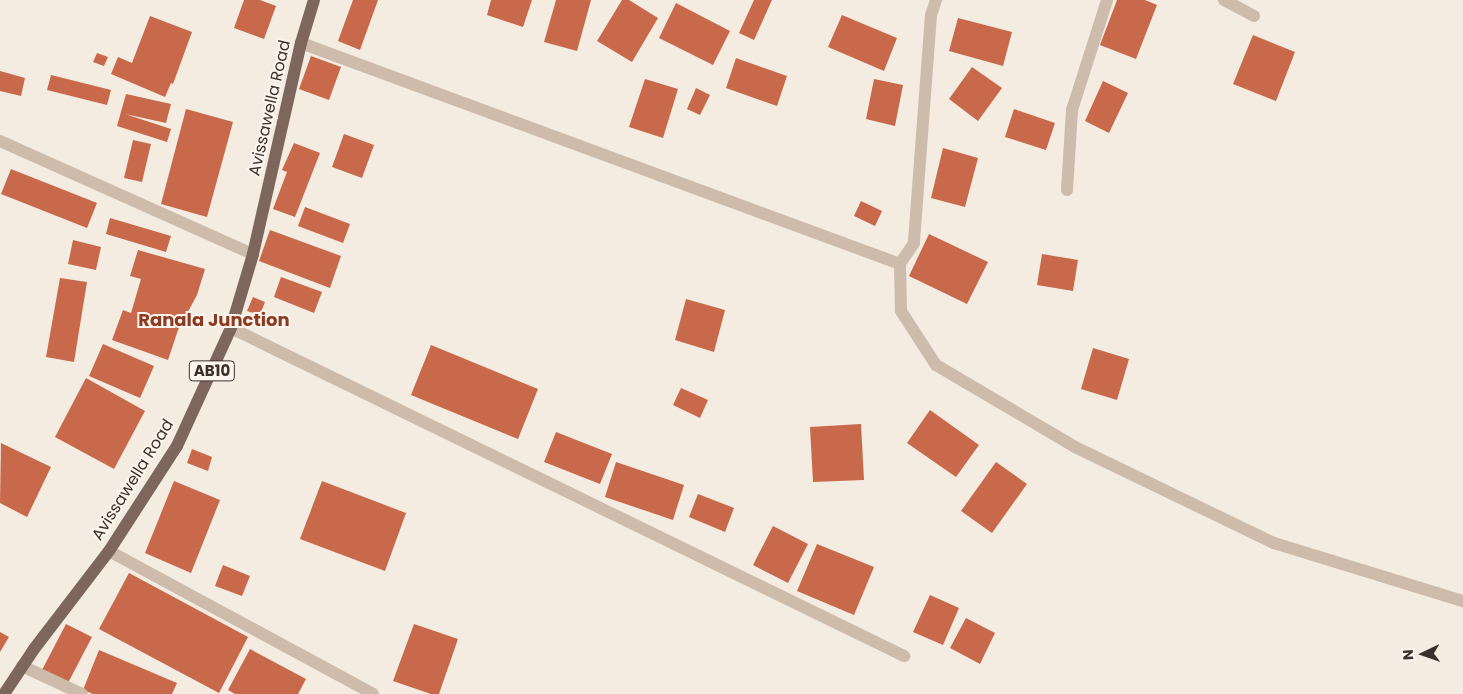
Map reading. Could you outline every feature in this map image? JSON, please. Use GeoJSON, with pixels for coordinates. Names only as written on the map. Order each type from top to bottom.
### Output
{"type":"FeatureCollection","features":[{"type":"Feature","properties":{"kind":"main road","name":"Avissawella Road"},"geometry":{"type":"LineString","coordinates":[[4,694],[22,666],[109,551],[177,446],[231,328],[253,254],[301,43],[314,0]]}},
{"type":"Feature","properties":{"kind":"street"},"geometry":{"type":"LineString","coordinates":[[936,0],[932,15],[914,243],[900,264],[901,311],[936,364],[1075,447],[1274,543],[1463,601]]}},
{"type":"Feature","properties":{"kind":"street"},"geometry":{"type":"LineString","coordinates":[[1067,190],[1072,110],[1107,0]]}},
{"type":"Feature","properties":{"kind":"street"},"geometry":{"type":"LineString","coordinates":[[1224,0],[1254,16]]}},
{"type":"Feature","properties":{"kind":"street"},"geometry":{"type":"LineString","coordinates":[[301,43],[900,264]]}},
{"type":"Feature","properties":{"kind":"street"},"geometry":{"type":"LineString","coordinates":[[0,141],[253,254]]}},
{"type":"Feature","properties":{"kind":"street"},"geometry":{"type":"LineString","coordinates":[[231,328],[904,656]]}},
{"type":"Feature","properties":{"kind":"street"},"geometry":{"type":"LineString","coordinates":[[109,551],[373,694]]}},
{"type":"Feature","properties":{"kind":"street"},"geometry":{"type":"LineString","coordinates":[[22,666],[82,694]]}},
{"type":"Feature","properties":{"kind":"building"},"geometry":{"type":"Polygon","coordinates":[[[244,0],[260,0],[276,6],[264,39],[234,28],[244,0]]]}},
{"type":"Feature","properties":{"kind":"building"},"geometry":{"type":"Polygon","coordinates":[[[353,0],[378,0],[360,50],[338,41],[353,0]]]}},
{"type":"Feature","properties":{"kind":"building"},"geometry":{"type":"Polygon","coordinates":[[[491,0],[532,0],[523,27],[487,15],[491,0]]]}},
{"type":"Feature","properties":{"kind":"building"},"geometry":{"type":"Polygon","coordinates":[[[556,0],[591,0],[577,51],[544,42],[556,0]]]}},
{"type":"Feature","properties":{"kind":"building"},"geometry":{"type":"Polygon","coordinates":[[[622,0],[629,0],[658,18],[632,62],[597,41],[622,0]]]}},
{"type":"Feature","properties":{"kind":"building"},"geometry":{"type":"Polygon","coordinates":[[[754,0],[772,0],[754,40],[739,33],[754,0]]]}},
{"type":"Feature","properties":{"kind":"building"},"geometry":{"type":"Polygon","coordinates":[[[1117,0],[1145,0],[1157,5],[1136,59],[1100,45],[1117,0]]]}},
{"type":"Feature","properties":{"kind":"building"},"geometry":{"type":"Polygon","coordinates":[[[676,3],[730,31],[713,65],[659,38],[676,3]]]}},
{"type":"Feature","properties":{"kind":"building"},"geometry":{"type":"Polygon","coordinates":[[[842,15],[897,38],[884,71],[828,47],[842,15]]]}},
{"type":"Feature","properties":{"kind":"building"},"geometry":{"type":"Polygon","coordinates":[[[150,16],[192,32],[173,84],[171,83],[165,97],[111,74],[118,57],[132,63],[150,16]]]}},
{"type":"Feature","properties":{"kind":"building"},"geometry":{"type":"Polygon","coordinates":[[[958,18],[1012,32],[1003,66],[949,51],[958,18]]]}},
{"type":"Feature","properties":{"kind":"building"},"geometry":{"type":"Polygon","coordinates":[[[1253,35],[1295,52],[1276,101],[1233,84],[1253,35]]]}},
{"type":"Feature","properties":{"kind":"building"},"geometry":{"type":"Polygon","coordinates":[[[97,53],[108,57],[104,66],[93,62],[97,53]]]}},
{"type":"Feature","properties":{"kind":"building"},"geometry":{"type":"Polygon","coordinates":[[[311,56],[341,67],[329,100],[299,89],[311,56]]]}},
{"type":"Feature","properties":{"kind":"building"},"geometry":{"type":"Polygon","coordinates":[[[736,58],[787,76],[777,106],[726,88],[736,58]]]}},
{"type":"Feature","properties":{"kind":"building"},"geometry":{"type":"Polygon","coordinates":[[[972,67],[1002,88],[978,121],[949,99],[972,67]]]}},
{"type":"Feature","properties":{"kind":"building"},"geometry":{"type":"Polygon","coordinates":[[[0,71],[25,78],[21,96],[0,91],[0,71]]]}},
{"type":"Feature","properties":{"kind":"building"},"geometry":{"type":"Polygon","coordinates":[[[51,75],[111,90],[107,105],[47,90],[51,75]]]}},
{"type":"Feature","properties":{"kind":"building"},"geometry":{"type":"Polygon","coordinates":[[[645,79],[678,89],[663,138],[629,127],[645,79]]]}},
{"type":"Feature","properties":{"kind":"building"},"geometry":{"type":"Polygon","coordinates":[[[874,79],[903,85],[895,126],[866,119],[874,79]]]}},
{"type":"Feature","properties":{"kind":"building"},"geometry":{"type":"Polygon","coordinates":[[[1103,81],[1128,93],[1109,133],[1085,121],[1103,81]]]}},
{"type":"Feature","properties":{"kind":"building"},"geometry":{"type":"Polygon","coordinates":[[[696,88],[710,95],[700,115],[687,109],[696,88]]]}},
{"type":"Feature","properties":{"kind":"building"},"geometry":{"type":"Polygon","coordinates":[[[126,94],[171,104],[166,123],[125,114],[171,129],[167,142],[117,126],[126,94]]]}},
{"type":"Feature","properties":{"kind":"building"},"geometry":{"type":"Polygon","coordinates":[[[186,109],[233,122],[207,217],[161,204],[186,109]]]}},
{"type":"Feature","properties":{"kind":"building"},"geometry":{"type":"Polygon","coordinates":[[[1014,109],[1055,123],[1046,150],[1005,137],[1014,109]]]}},
{"type":"Feature","properties":{"kind":"building"},"geometry":{"type":"Polygon","coordinates":[[[344,134],[374,145],[362,178],[332,167],[344,134]]]}},
{"type":"Feature","properties":{"kind":"building"},"geometry":{"type":"Polygon","coordinates":[[[133,140],[151,144],[142,182],[124,178],[133,140]]]}},
{"type":"Feature","properties":{"kind":"building"},"geometry":{"type":"Polygon","coordinates":[[[294,143],[320,153],[295,217],[273,209],[287,172],[282,170],[294,143]]]}},
{"type":"Feature","properties":{"kind":"building"},"geometry":{"type":"Polygon","coordinates":[[[943,148],[978,158],[965,207],[931,198],[943,148]]]}},
{"type":"Feature","properties":{"kind":"building"},"geometry":{"type":"Polygon","coordinates":[[[11,169],[97,203],[87,228],[1,194],[11,169]]]}},
{"type":"Feature","properties":{"kind":"building"},"geometry":{"type":"Polygon","coordinates":[[[861,201],[882,211],[875,226],[854,216],[861,201]]]}},
{"type":"Feature","properties":{"kind":"building"},"geometry":{"type":"Polygon","coordinates":[[[305,207],[350,224],[343,243],[298,226],[305,207]]]}},
{"type":"Feature","properties":{"kind":"building"},"geometry":{"type":"Polygon","coordinates":[[[110,218],[171,236],[166,252],[106,234],[110,218]]]}},
{"type":"Feature","properties":{"kind":"building"},"geometry":{"type":"Polygon","coordinates":[[[270,230],[341,256],[330,288],[259,261],[270,230]]]}},
{"type":"Feature","properties":{"kind":"building"},"geometry":{"type":"Polygon","coordinates":[[[929,234],[988,262],[967,304],[909,276],[929,234]]]}},
{"type":"Feature","properties":{"kind":"building"},"geometry":{"type":"Polygon","coordinates":[[[73,240],[101,247],[96,270],[68,264],[73,240]]]}},
{"type":"Feature","properties":{"kind":"building"},"geometry":{"type":"Polygon","coordinates":[[[138,250],[205,269],[197,295],[178,330],[168,360],[112,340],[123,310],[131,313],[141,279],[130,276],[138,250]]]}},
{"type":"Feature","properties":{"kind":"building"},"geometry":{"type":"Polygon","coordinates":[[[1042,254],[1078,260],[1073,291],[1037,285],[1042,254]]]}},
{"type":"Feature","properties":{"kind":"building"},"geometry":{"type":"Polygon","coordinates":[[[281,277],[322,292],[314,313],[274,297],[281,277]]]}},
{"type":"Feature","properties":{"kind":"building"},"geometry":{"type":"Polygon","coordinates":[[[60,278],[87,282],[74,362],[46,357],[60,278]]]}},
{"type":"Feature","properties":{"kind":"building"},"geometry":{"type":"Polygon","coordinates":[[[253,297],[265,302],[260,315],[247,311],[253,297]]]}},
{"type":"Feature","properties":{"kind":"building"},"geometry":{"type":"Polygon","coordinates":[[[686,299],[725,310],[714,352],[675,340],[686,299]]]}},
{"type":"Feature","properties":{"kind":"building"},"geometry":{"type":"Polygon","coordinates":[[[103,344],[154,366],[140,398],[89,376],[103,344]]]}},
{"type":"Feature","properties":{"kind":"building"},"geometry":{"type":"Polygon","coordinates":[[[431,345],[538,389],[518,439],[411,395],[431,345]]]}},
{"type":"Feature","properties":{"kind":"building"},"geometry":{"type":"Polygon","coordinates":[[[1093,348],[1129,359],[1117,400],[1081,389],[1093,348]]]}},
{"type":"Feature","properties":{"kind":"building"},"geometry":{"type":"Polygon","coordinates":[[[86,378],[145,411],[114,469],[55,437],[86,378]]]}},
{"type":"Feature","properties":{"kind":"building"},"geometry":{"type":"Polygon","coordinates":[[[681,388],[708,400],[700,418],[673,405],[681,388]]]}},
{"type":"Feature","properties":{"kind":"building"},"geometry":{"type":"Polygon","coordinates":[[[930,410],[979,445],[956,477],[907,443],[930,410]]]}},
{"type":"Feature","properties":{"kind":"building"},"geometry":{"type":"Polygon","coordinates":[[[861,424],[864,480],[813,482],[810,427],[861,424]]]}},
{"type":"Feature","properties":{"kind":"building"},"geometry":{"type":"Polygon","coordinates":[[[556,432],[612,454],[600,484],[544,462],[556,432]]]}},
{"type":"Feature","properties":{"kind":"building"},"geometry":{"type":"Polygon","coordinates":[[[1,443],[51,467],[27,517],[0,503],[1,443]]]}},
{"type":"Feature","properties":{"kind":"building"},"geometry":{"type":"Polygon","coordinates":[[[192,449],[212,457],[208,471],[187,463],[192,449]]]}},
{"type":"Feature","properties":{"kind":"building"},"geometry":{"type":"Polygon","coordinates":[[[616,462],[684,485],[673,520],[605,497],[616,462]]]}},
{"type":"Feature","properties":{"kind":"building"},"geometry":{"type":"Polygon","coordinates":[[[996,462],[1027,484],[992,533],[961,511],[996,462]]]}},
{"type":"Feature","properties":{"kind":"building"},"geometry":{"type":"Polygon","coordinates":[[[174,481],[220,500],[191,573],[145,553],[174,481]]]}},
{"type":"Feature","properties":{"kind":"building"},"geometry":{"type":"Polygon","coordinates":[[[322,481],[406,513],[385,571],[300,539],[322,481]]]}},
{"type":"Feature","properties":{"kind":"building"},"geometry":{"type":"Polygon","coordinates":[[[698,494],[734,508],[725,532],[689,517],[698,494]]]}},
{"type":"Feature","properties":{"kind":"building"},"geometry":{"type":"Polygon","coordinates":[[[773,526],[808,544],[788,583],[753,565],[773,526]]]}},
{"type":"Feature","properties":{"kind":"building"},"geometry":{"type":"Polygon","coordinates":[[[817,544],[874,567],[854,615],[797,591],[817,544]]]}},
{"type":"Feature","properties":{"kind":"building"},"geometry":{"type":"Polygon","coordinates":[[[223,565],[250,576],[242,596],[215,586],[223,565]]]}},
{"type":"Feature","properties":{"kind":"building"},"geometry":{"type":"Polygon","coordinates":[[[129,573],[248,637],[219,693],[99,629],[129,573]]]}},
{"type":"Feature","properties":{"kind":"building"},"geometry":{"type":"Polygon","coordinates":[[[930,595],[959,608],[943,645],[913,632],[930,595]]]}},
{"type":"Feature","properties":{"kind":"building"},"geometry":{"type":"Polygon","coordinates":[[[966,618],[995,633],[980,664],[950,648],[966,618]]]}},
{"type":"Feature","properties":{"kind":"building"},"geometry":{"type":"Polygon","coordinates":[[[66,624],[92,637],[68,683],[42,670],[66,624]]]}},
{"type":"Feature","properties":{"kind":"building"},"geometry":{"type":"Polygon","coordinates":[[[414,624],[458,639],[439,694],[431,694],[393,681],[414,624]]]}},
{"type":"Feature","properties":{"kind":"building"},"geometry":{"type":"Polygon","coordinates":[[[0,632],[9,637],[0,652],[0,632]]]}},
{"type":"Feature","properties":{"kind":"building"},"geometry":{"type":"Polygon","coordinates":[[[250,649],[306,679],[298,694],[235,694],[228,690],[250,649]]]}},
{"type":"Feature","properties":{"kind":"building"},"geometry":{"type":"Polygon","coordinates":[[[99,650],[177,683],[172,694],[93,694],[83,690],[99,650]]]}},
{"type":"Feature","properties":{"kind":"district","name":"Ranala Junction"},"geometry":{"type":"Point","coordinates":[214,320]}}]}
